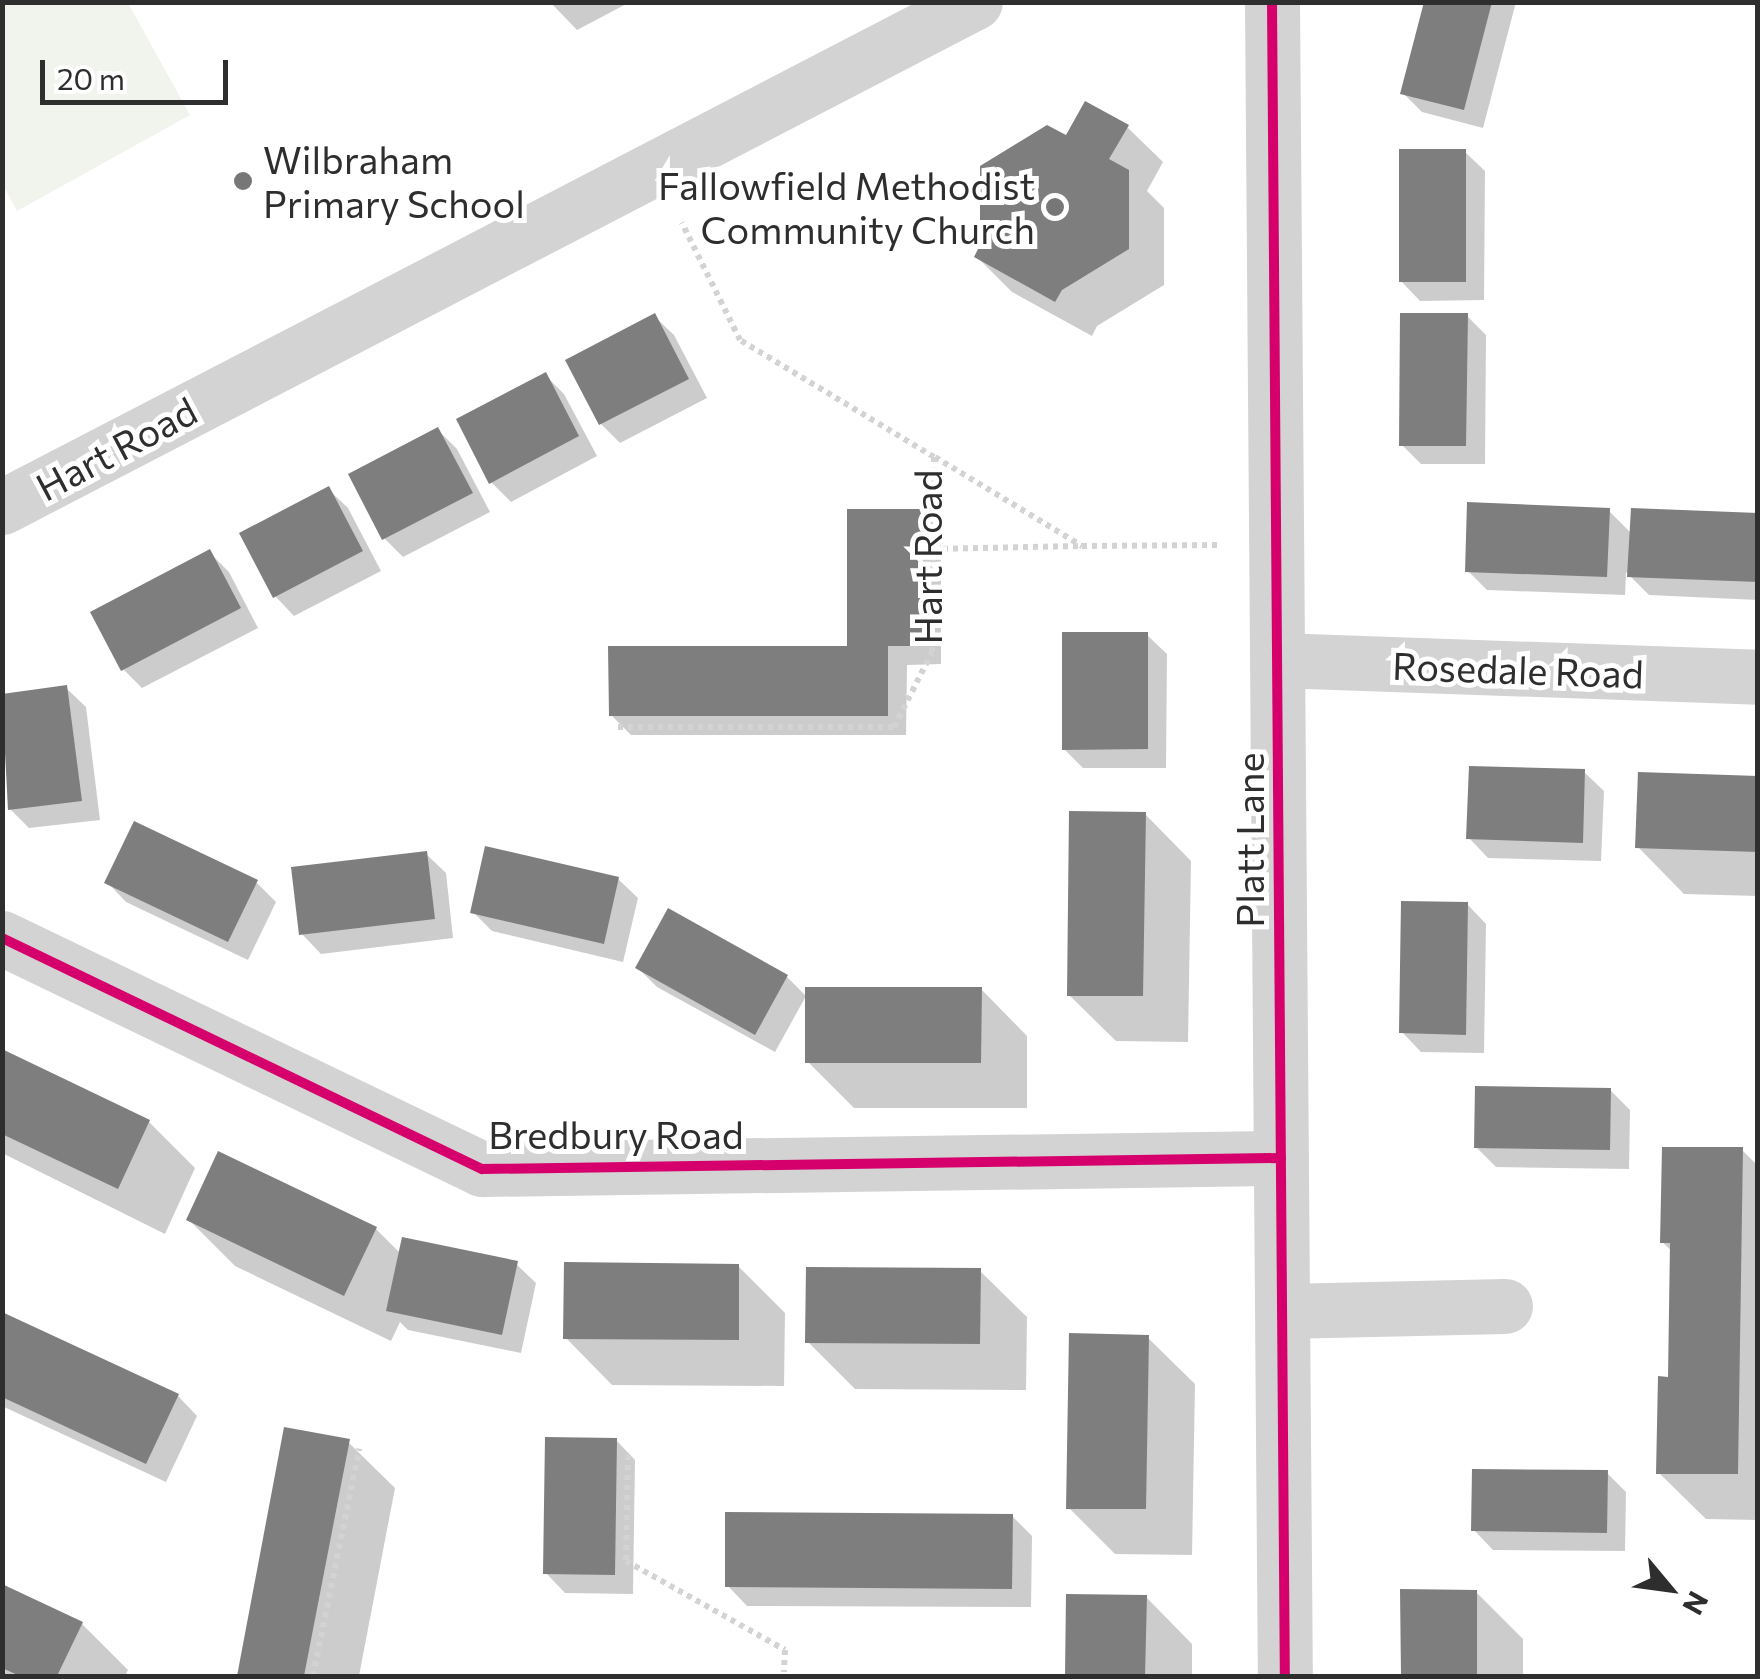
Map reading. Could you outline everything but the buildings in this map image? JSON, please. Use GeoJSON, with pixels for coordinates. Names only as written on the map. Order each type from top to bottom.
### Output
{"type":"FeatureCollection","features":[{"type":"Feature","properties":{"kind":"street","name":"Hart Road"},"geometry":{"type":"LineString","coordinates":[[2,507],[975,2]]}},
{"type":"Feature","properties":{"kind":"street","name":"Platt Lane"},"geometry":{"type":"LineString","coordinates":[[1272,2],[1285,1676]]}},
{"type":"Feature","properties":{"kind":"street","name":"Rosedale Road"},"geometry":{"type":"LineString","coordinates":[[1278,660],[1758,677]]}},
{"type":"Feature","properties":{"kind":"street","name":"Bredbury Road"},"geometry":{"type":"LineString","coordinates":[[2,938],[482,1169],[1281,1158]]}},
{"type":"Feature","properties":{"kind":"street"},"geometry":{"type":"LineString","coordinates":[[1283,1311],[1504,1306]]}},
{"type":"Feature","properties":{"kind":"path"},"geometry":{"type":"LineString","coordinates":[[934,457],[1082,546]]}},
{"type":"Feature","properties":{"kind":"path"},"geometry":{"type":"LineString","coordinates":[[933,549],[1276,544]]}},
{"type":"Feature","properties":{"kind":"path"},"geometry":{"type":"LineString","coordinates":[[312,1676],[359,1449]]}},
{"type":"Feature","properties":{"kind":"path"},"geometry":{"type":"LineString","coordinates":[[628,1454],[626,1561],[786,1650],[784,1672]]}},
{"type":"Feature","properties":{"kind":"path"},"geometry":{"type":"LineString","coordinates":[[332,1532],[342,1533]]}},
{"type":"Feature","properties":{"kind":"shaded area"},"geometry":{"type":"Polygon","coordinates":[[[2,3],[128,3],[190,115],[17,211],[3,185],[2,3]]]}},
{"type":"Feature","properties":{"kind":"cycle path"},"geometry":{"type":"LineString","coordinates":[[1272,2],[1285,1676]]}},
{"type":"Feature","properties":{"kind":"cycle path"},"geometry":{"type":"LineString","coordinates":[[2,938],[482,1169],[1281,1158]]}},
{"type":"Feature","properties":{"kind":"place","name":"Wilbraham Primary School"},"geometry":{"type":"Point","coordinates":[243,181]}},
{"type":"Feature","properties":{"kind":"place","name":"Fallowfield Methodist Community Church"},"geometry":{"type":"Point","coordinates":[1055,207]}}]}
